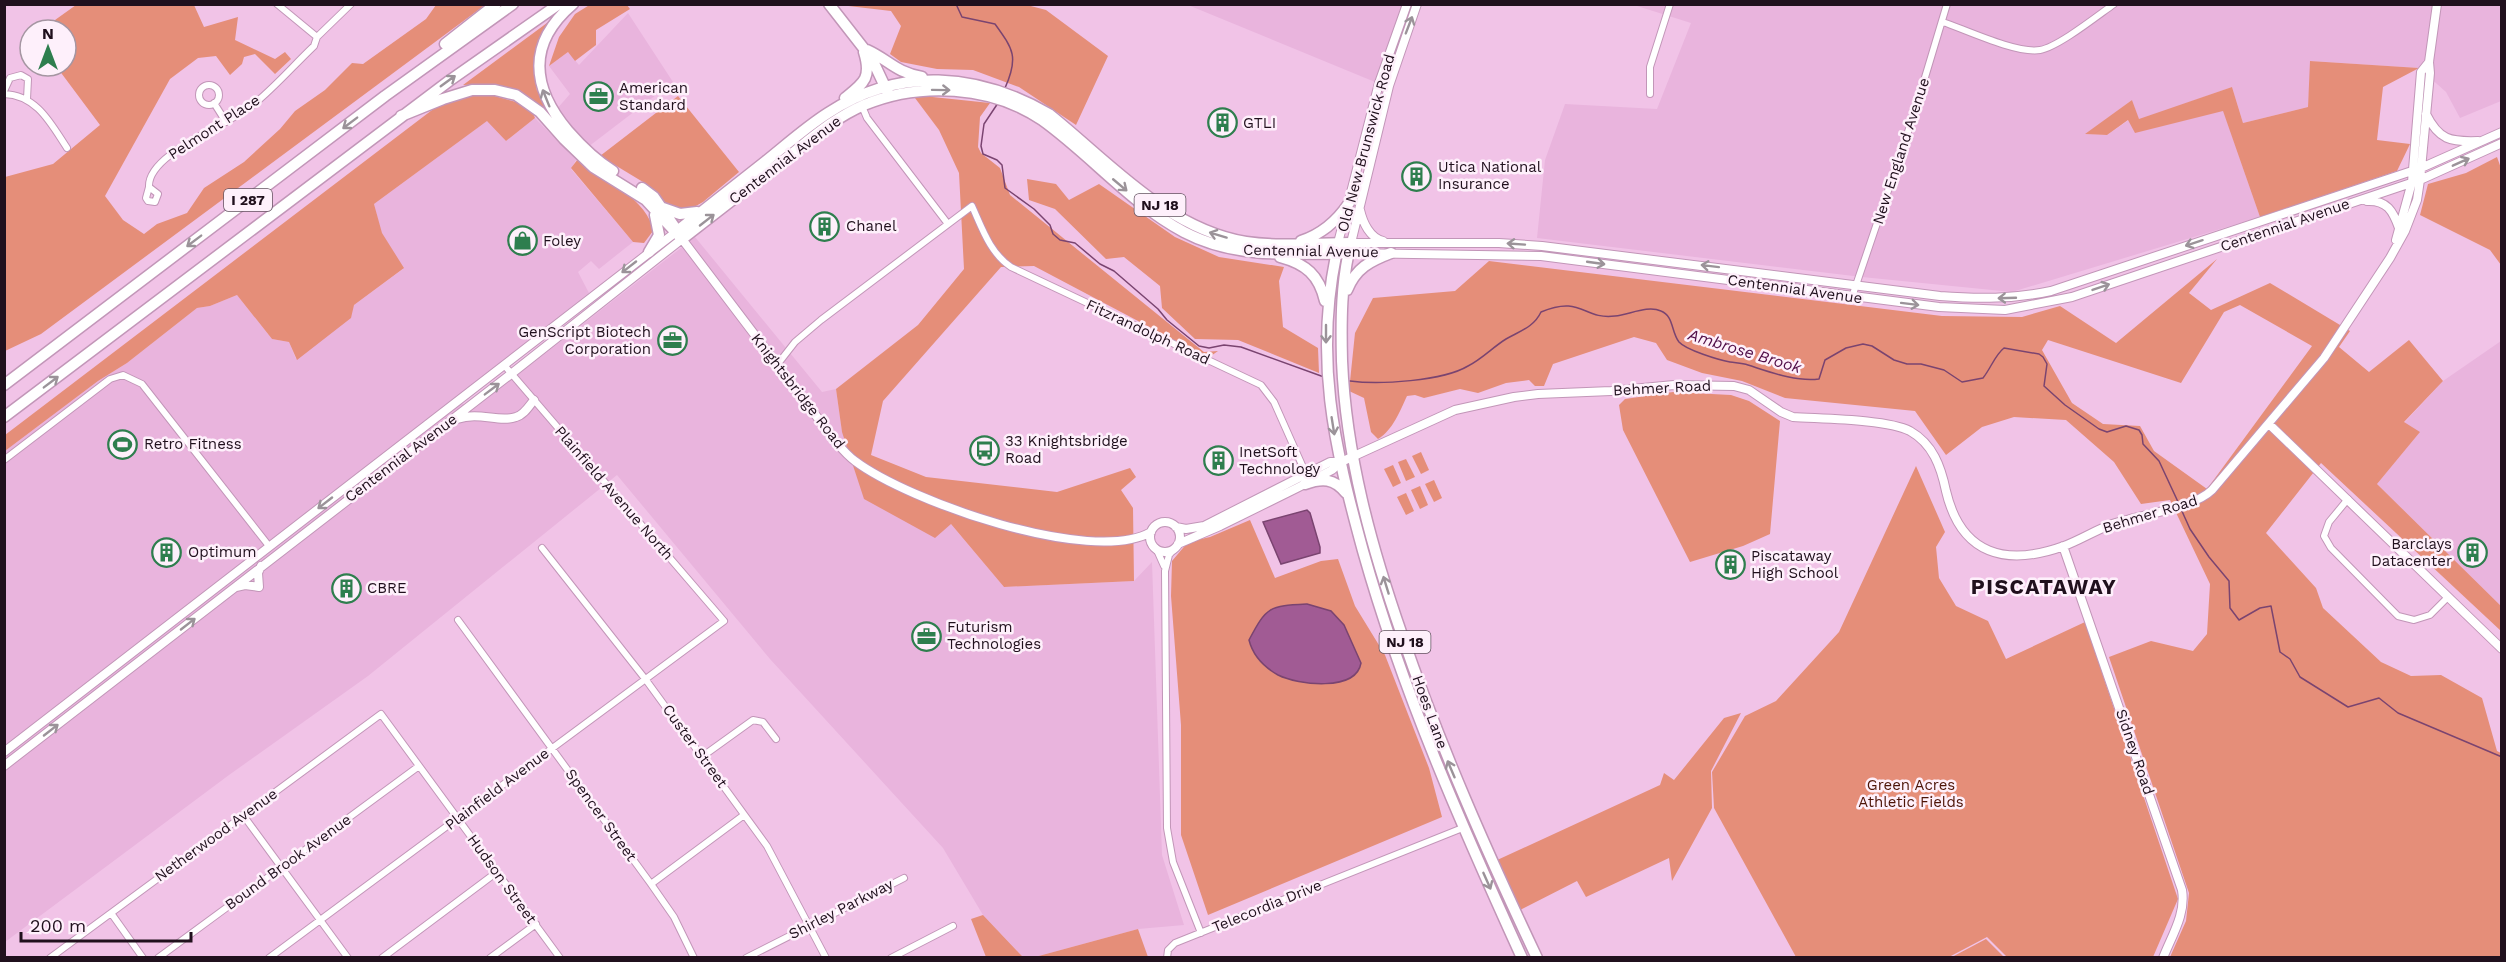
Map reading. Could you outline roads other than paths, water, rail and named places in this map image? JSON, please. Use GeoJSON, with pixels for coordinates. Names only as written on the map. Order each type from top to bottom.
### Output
{"type":"FeatureCollection","features":[{"type":"Feature","properties":{"kind":"highway"},"geometry":{"type":"LineString","coordinates":[[434,61],[437,49],[496,4]]}},
{"type":"Feature","properties":{"kind":"highway","name":"I 287"},"geometry":{"type":"LineString","coordinates":[[4,385],[513,4]]}},
{"type":"Feature","properties":{"kind":"highway","name":"I 287"},"geometry":{"type":"LineString","coordinates":[[4,417],[401,116],[559,4]]}},
{"type":"Feature","properties":{"kind":"highway"},"geometry":{"type":"LineString","coordinates":[[573,4],[555,22],[542,46],[539,72],[545,97],[555,115],[584,150],[599,162],[645,189],[657,207],[659,232],[649,252]]}},
{"type":"Feature","properties":{"kind":"highway"},"geometry":{"type":"LineString","coordinates":[[829,4],[864,48],[888,91]]}},
{"type":"Feature","properties":{"kind":"highway"},"geometry":{"type":"LineString","coordinates":[[864,48],[880,56],[897,70],[934,80]]}},
{"type":"Feature","properties":{"kind":"highway"},"geometry":{"type":"LineString","coordinates":[[829,112],[866,78],[868,68],[864,48]]}},
{"type":"Feature","properties":{"kind":"highway","name":"Centennial Avenue"},"geometry":{"type":"LineString","coordinates":[[679,236],[701,212],[829,112],[856,97],[934,80],[962,81],[1049,114],[1172,215],[1196,228],[1222,237],[1248,242],[1337,248]]}},
{"type":"Feature","properties":{"kind":"highway"},"geometry":{"type":"LineString","coordinates":[[401,116],[472,90],[495,90],[516,95],[540,112],[593,167],[657,207],[673,222],[679,236]]}},
{"type":"Feature","properties":{"kind":"highway","name":"Centennial Avenue"},"geometry":{"type":"LineString","coordinates":[[679,236],[819,132],[888,91],[947,90],[994,94]]}},
{"type":"Feature","properties":{"kind":"highway","name":"Centennial Avenue"},"geometry":{"type":"LineString","coordinates":[[1007,98],[1040,119],[1142,204],[1185,232],[1224,248],[1246,252],[1269,253],[1350,248]]}},
{"type":"Feature","properties":{"kind":"highway"},"geometry":{"type":"LineString","coordinates":[[1295,244],[1313,237],[1339,219],[1349,203]]}},
{"type":"Feature","properties":{"kind":"highway"},"geometry":{"type":"LineString","coordinates":[[657,207],[680,214],[701,212]]}},
{"type":"Feature","properties":{"kind":"highway","name":"Old New Brunswick Road"},"geometry":{"type":"LineString","coordinates":[[1337,248],[1326,307],[1326,361],[1328,390],[1341,462]]}},
{"type":"Feature","properties":{"kind":"highway","name":"Old New Brunswick Road"},"geometry":{"type":"LineString","coordinates":[[1350,248],[1343,298],[1342,364],[1352,456]]}},
{"type":"Feature","properties":{"kind":"highway"},"geometry":{"type":"LineString","coordinates":[[1343,298],[1361,267],[1392,248]]}},
{"type":"Feature","properties":{"kind":"highway","name":"NJ 18"},"geometry":{"type":"LineString","coordinates":[[1269,253],[1305,266],[1319,283],[1326,307]]}},
{"type":"Feature","properties":{"kind":"highway","name":"Hoes Lane"},"geometry":{"type":"LineString","coordinates":[[1352,456],[1387,591],[1426,705],[1474,823],[1537,957]]}},
{"type":"Feature","properties":{"kind":"highway","name":"Hoes Lane"},"geometry":{"type":"LineString","coordinates":[[1341,462],[1349,499],[1391,644],[1434,759],[1522,957]]}},
{"type":"Feature","properties":{"kind":"highway"},"geometry":{"type":"LineString","coordinates":[[1305,479],[1330,480],[1341,488],[1349,499]]}},
{"type":"Feature","properties":{"kind":"main road","name":"Old New Brunswick Road"},"geometry":{"type":"LineString","coordinates":[[1337,248],[1379,83],[1407,4]]}},
{"type":"Feature","properties":{"kind":"main road","name":"Old New Brunswick Road"},"geometry":{"type":"LineString","coordinates":[[1350,248],[1389,86],[1417,4]]}},
{"type":"Feature","properties":{"kind":"main road"},"geometry":{"type":"LineString","coordinates":[[2417,169],[2437,4]]}},
{"type":"Feature","properties":{"kind":"main road"},"geometry":{"type":"LineString","coordinates":[[2390,258],[2411,217],[2417,169],[2421,72],[2429,62]]}},
{"type":"Feature","properties":{"kind":"main road"},"geometry":{"type":"LineString","coordinates":[[2425,111],[2433,128],[2441,136],[2462,141],[2482,141]]}},
{"type":"Feature","properties":{"kind":"main road","name":"Centennial Avenue"},"geometry":{"type":"LineString","coordinates":[[1350,248],[1499,243],[1542,246],[1940,296],[1982,299],[2020,298],[2051,291],[2417,169],[2502,132]]}},
{"type":"Feature","properties":{"kind":"main road","name":"Centennial Avenue"},"geometry":{"type":"LineString","coordinates":[[1392,248],[1541,256],[1852,297],[1972,310],[2006,310],[2072,297],[2358,201],[2416,181],[2502,143]]}},
{"type":"Feature","properties":{"kind":"main road"},"geometry":{"type":"LineString","coordinates":[[2390,258],[2416,181]]}},
{"type":"Feature","properties":{"kind":"main road"},"geometry":{"type":"LineString","coordinates":[[2358,201],[2378,200],[2387,205],[2395,215],[2399,230]]}},
{"type":"Feature","properties":{"kind":"main road"},"geometry":{"type":"LineString","coordinates":[[1359,209],[1369,231],[1378,240],[1392,248]]}},
{"type":"Feature","properties":{"kind":"main road","name":"Centennial Avenue"},"geometry":{"type":"LineString","coordinates":[[4,752],[649,252],[679,236]]}},
{"type":"Feature","properties":{"kind":"main road","name":"Centennial Avenue"},"geometry":{"type":"LineString","coordinates":[[4,766],[511,374],[679,236]]}},
{"type":"Feature","properties":{"kind":"main road","name":"Knightsbridge Road"},"geometry":{"type":"LineString","coordinates":[[679,236],[843,450],[874,473],[943,505],[1042,536],[1088,542],[1129,540],[1151,532]]}},
{"type":"Feature","properties":{"kind":"main road","name":"Behmer Road"},"geometry":{"type":"LineString","coordinates":[[1341,462],[1440,416],[1514,397],[1674,385],[1734,386],[1749,390],[1781,412],[1793,417],[1886,425],[1910,432],[1933,452],[1940,465],[1951,512],[1968,538],[1983,548],[2003,554],[2028,555],[2063,546],[2126,519],[2184,505],[2208,495],[2324,358],[2390,258]]}},
{"type":"Feature","properties":{"kind":"main road"},"geometry":{"type":"LineString","coordinates":[[451,421],[477,414],[516,417],[525,412],[534,400]]}},
{"type":"Feature","properties":{"kind":"main road"},"geometry":{"type":"LineString","coordinates":[[2269,424],[2502,649]]}},
{"type":"Feature","properties":{"kind":"main road"},"geometry":{"type":"LineString","coordinates":[[1305,479],[1204,526],[1186,529],[1168,522],[1160,523],[1151,532],[1154,547],[1163,551],[1177,546],[1220,526],[1305,479],[1330,462],[1341,462]]}},
{"type":"Feature","properties":{"kind":"main road"},"geometry":{"type":"LineString","coordinates":[[1176,527],[1180,535],[1177,546]]}},
{"type":"Feature","properties":{"kind":"main road","name":"Knightsbridge Road"},"geometry":{"type":"LineString","coordinates":[[1129,540],[1154,547]]}},
{"type":"Feature","properties":{"kind":"main road","name":"Sidney Road"},"geometry":{"type":"LineString","coordinates":[[2063,546],[2182,890],[2184,902],[2182,913],[2163,957]]}},
{"type":"Feature","properties":{"kind":"main road"},"geometry":{"type":"LineString","coordinates":[[236,587],[259,587],[258,573],[262,566]]}},
{"type":"Feature","properties":{"kind":"street"},"geometry":{"type":"LineString","coordinates":[[277,4],[317,36],[351,4]]}},
{"type":"Feature","properties":{"kind":"street"},"geometry":{"type":"LineString","coordinates":[[1650,94],[1650,67],[1670,4]]}},
{"type":"Feature","properties":{"kind":"street","name":"New England Avenue"},"geometry":{"type":"LineString","coordinates":[[1852,297],[1947,4]]}},
{"type":"Feature","properties":{"kind":"street"},"geometry":{"type":"LineString","coordinates":[[1942,22],[2017,48],[2039,50],[2055,44],[2114,4]]}},
{"type":"Feature","properties":{"kind":"street","name":"Pelmont Place"},"geometry":{"type":"LineString","coordinates":[[149,188],[153,171],[165,159],[254,105],[314,46],[317,36]]}},
{"type":"Feature","properties":{"kind":"street"},"geometry":{"type":"LineString","coordinates":[[27,99],[28,79],[21,75],[10,78],[4,92],[27,99],[44,114],[67,148]]}},
{"type":"Feature","properties":{"kind":"street"},"geometry":{"type":"LineString","coordinates":[[214,103],[226,122]]}},
{"type":"Feature","properties":{"kind":"street"},"geometry":{"type":"LineString","coordinates":[[777,365],[795,342],[821,320],[948,224],[867,118],[862,106]]}},
{"type":"Feature","properties":{"kind":"street","name":"Fitzrandolph Road"},"geometry":{"type":"LineString","coordinates":[[948,224],[972,206],[992,249],[1002,261],[1011,267],[1261,385],[1274,402],[1305,479]]}},
{"type":"Feature","properties":{"kind":"street","name":"Plainfield Avenue North"},"geometry":{"type":"LineString","coordinates":[[504,365],[724,621]]}},
{"type":"Feature","properties":{"kind":"street"},"geometry":{"type":"LineString","coordinates":[[4,460],[110,380],[123,375],[142,384],[269,546]]}},
{"type":"Feature","properties":{"kind":"street"},"geometry":{"type":"LineString","coordinates":[[2348,500],[2329,522],[2324,536],[2331,548],[2398,616],[2414,620],[2430,615],[2447,598]]}},
{"type":"Feature","properties":{"kind":"street","name":"Telecordia Drive"},"geometry":{"type":"LineString","coordinates":[[1177,546],[1167,561],[1165,571],[1167,837],[1173,862],[1201,933],[1474,823]]}},
{"type":"Feature","properties":{"kind":"street","name":"Telecordia Drive"},"geometry":{"type":"LineString","coordinates":[[1154,547],[1161,555],[1165,571]]}},
{"type":"Feature","properties":{"kind":"street","name":"Custer Street"},"geometry":{"type":"LineString","coordinates":[[542,548],[704,756],[767,846],[826,957]]}},
{"type":"Feature","properties":{"kind":"street","name":"Spencer Street"},"geometry":{"type":"LineString","coordinates":[[458,620],[651,884],[674,917],[694,957]]}},
{"type":"Feature","properties":{"kind":"street","name":"Plainfield Avenue"},"geometry":{"type":"LineString","coordinates":[[269,957],[724,621]]}},
{"type":"Feature","properties":{"kind":"street","name":"Hudson Street"},"geometry":{"type":"LineString","coordinates":[[381,714],[560,957]]}},
{"type":"Feature","properties":{"kind":"street","name":"Netherwood Avenue"},"geometry":{"type":"LineString","coordinates":[[50,957],[381,714]]}},
{"type":"Feature","properties":{"kind":"street"},"geometry":{"type":"LineString","coordinates":[[704,756],[753,720],[763,722],[776,739]]}},
{"type":"Feature","properties":{"kind":"street","name":"Bound Brook Avenue"},"geometry":{"type":"LineString","coordinates":[[158,957],[419,766]]}},
{"type":"Feature","properties":{"kind":"street"},"geometry":{"type":"LineString","coordinates":[[243,815],[348,957]]}},
{"type":"Feature","properties":{"kind":"street"},"geometry":{"type":"LineString","coordinates":[[651,884],[744,815]]}},
{"type":"Feature","properties":{"kind":"street"},"geometry":{"type":"LineString","coordinates":[[382,957],[497,872]]}},
{"type":"Feature","properties":{"kind":"street","name":"Shirley Parkway"},"geometry":{"type":"LineString","coordinates":[[746,957],[904,878]]}},
{"type":"Feature","properties":{"kind":"street"},"geometry":{"type":"LineString","coordinates":[[111,913],[143,957]]}},
{"type":"Feature","properties":{"kind":"street"},"geometry":{"type":"LineString","coordinates":[[490,957],[536,924]]}},
{"type":"Feature","properties":{"kind":"street"},"geometry":{"type":"LineString","coordinates":[[891,957],[953,926]]}},
{"type":"Feature","properties":{"kind":"street"},"geometry":{"type":"LineString","coordinates":[[1167,957],[1168,950],[1175,943],[1201,933]]}},
{"type":"Feature","properties":{"kind":"waterway","name":"Ambrose Brook"},"geometry":{"type":"LineString","coordinates":[[956,4],[962,17],[995,24],[1006,40],[1013,61],[1005,88]]}},
{"type":"Feature","properties":{"kind":"waterway","name":"Ambrose Brook"},"geometry":{"type":"LineString","coordinates":[[998,103],[984,124],[981,146],[983,154],[997,160],[1002,165],[1005,188],[1034,209],[1050,225],[1053,234],[1060,240],[1075,243],[1100,264],[1114,271],[1199,346],[1241,347],[1324,377]]}},
{"type":"Feature","properties":{"kind":"waterway","name":"Ambrose Brook"},"geometry":{"type":"LineString","coordinates":[[1350,381],[1410,381],[1457,371],[1531,325],[1541,312],[1565,306],[1604,316],[1656,309],[1665,313],[1676,338],[1688,348],[1718,359],[1746,364],[1783,376],[1810,380],[1819,379],[1825,360],[1846,348],[1863,344],[1872,346],[1894,360],[1944,370],[1962,382],[1983,378],[2004,348],[2039,354],[2043,357],[2047,364],[2044,386],[2065,405],[2099,429],[2107,432],[2126,426],[2139,430],[2143,444],[2159,461],[2179,504]]}},
{"type":"Feature","properties":{"kind":"waterway","name":"Ambrose Brook"},"geometry":{"type":"LineString","coordinates":[[2181,509],[2190,529],[2229,581],[2230,608],[2239,620],[2260,608],[2271,606],[2280,652],[2290,659],[2300,677],[2348,707],[2379,698],[2398,713],[2502,757]]}},
{"type":"Feature","properties":{"kind":"place","name":"American Standard"},"geometry":{"type":"Point","coordinates":[598,97]}},
{"type":"Feature","properties":{"kind":"place","name":"GTLI"},"geometry":{"type":"Point","coordinates":[1222,123]}},
{"type":"Feature","properties":{"kind":"place","name":"Utica National Insurance"},"geometry":{"type":"Point","coordinates":[1417,176]}},
{"type":"Feature","properties":{"kind":"place","name":"Chanel"},"geometry":{"type":"Point","coordinates":[825,226]}},
{"type":"Feature","properties":{"kind":"place","name":"Foley"},"geometry":{"type":"Point","coordinates":[522,241]}},
{"type":"Feature","properties":{"kind":"place","name":"GenScript Biotech Corporation"},"geometry":{"type":"Point","coordinates":[672,341]}},
{"type":"Feature","properties":{"kind":"place","name":"Retro Fitness"},"geometry":{"type":"Point","coordinates":[123,444]}},
{"type":"Feature","properties":{"kind":"place","name":"33 Knightsbridge Road"},"geometry":{"type":"Point","coordinates":[984,450]}},
{"type":"Feature","properties":{"kind":"place","name":"InetSoft Technology"},"geometry":{"type":"Point","coordinates":[1218,461]}},
{"type":"Feature","properties":{"kind":"place","name":"Optimum"},"geometry":{"type":"Point","coordinates":[167,552]}},
{"type":"Feature","properties":{"kind":"place","name":"Barclays Datacenter"},"geometry":{"type":"Point","coordinates":[2473,553]}},
{"type":"Feature","properties":{"kind":"place","name":"Piscataway High School"},"geometry":{"type":"Point","coordinates":[1730,565]}},
{"type":"Feature","properties":{"kind":"place","name":"CBRE"},"geometry":{"type":"Point","coordinates":[346,588]}},
{"type":"Feature","properties":{"kind":"place","name":"Futurism Technologies"},"geometry":{"type":"Point","coordinates":[926,636]}},
{"type":"Feature","properties":{"kind":"district","name":"PISCATAWAY"},"geometry":{"type":"Point","coordinates":[2044,586]}},
{"type":"Feature","properties":{"kind":"park label","name":"Green Acres Athletic Fields"},"geometry":{"type":"Point","coordinates":[1911,794]}}]}
